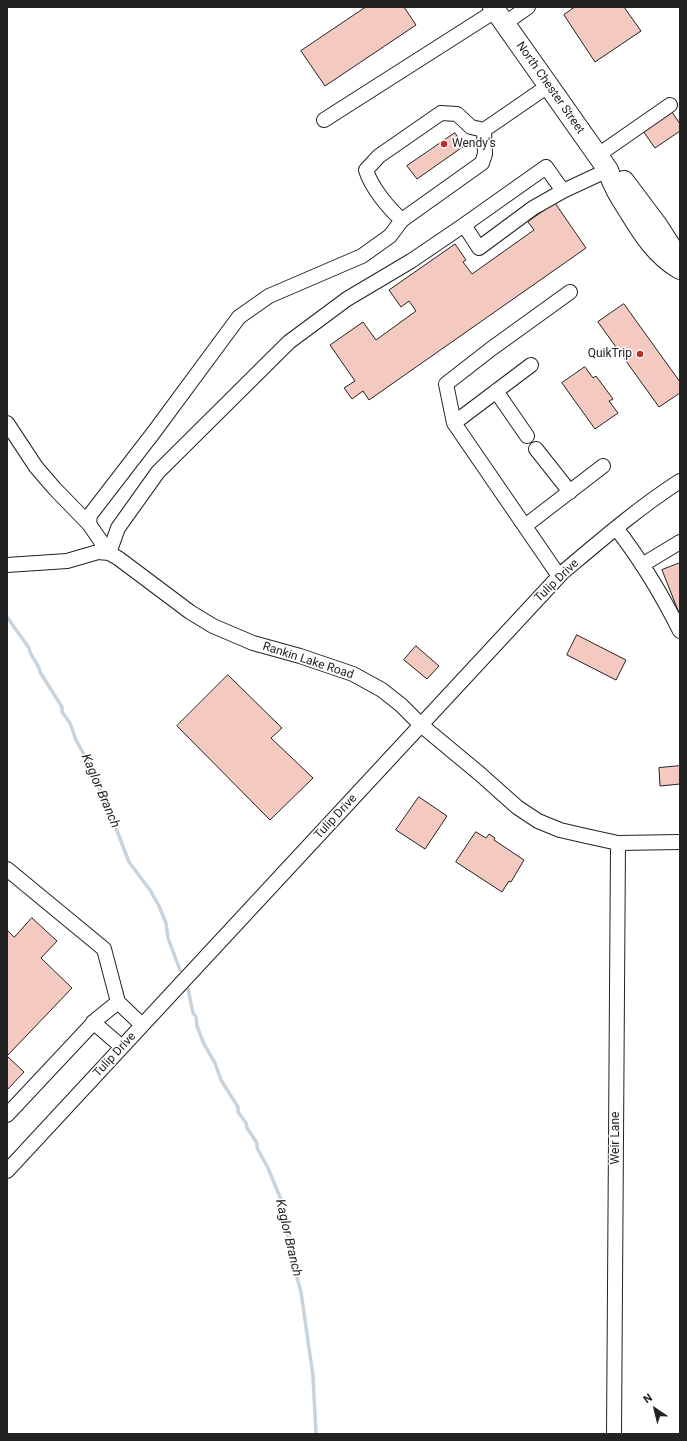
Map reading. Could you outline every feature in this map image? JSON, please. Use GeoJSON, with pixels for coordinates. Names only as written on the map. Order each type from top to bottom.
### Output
{"type":"FeatureCollection","features":[{"type":"Feature","properties":{"kind":"highway","name":"North Chester Street"},"geometry":{"type":"LineString","coordinates":[[498,14],[603,163],[612,184],[647,240],[670,264],[680,270]]}},
{"type":"Feature","properties":{"kind":"highway","name":"North Chester Street"},"geometry":{"type":"LineString","coordinates":[[603,163],[622,178],[657,225],[680,261]]}},
{"type":"Feature","properties":{"kind":"street"},"geometry":{"type":"LineString","coordinates":[[324,120],[498,14],[528,7]]}},
{"type":"Feature","properties":{"kind":"street"},"geometry":{"type":"LineString","coordinates":[[399,217],[369,180],[366,170],[379,156],[441,113],[457,114],[471,127],[484,130],[548,86]]}},
{"type":"Feature","properties":{"kind":"street"},"geometry":{"type":"LineString","coordinates":[[464,225],[479,248],[532,208],[563,192],[603,163],[670,105]]}},
{"type":"Feature","properties":{"kind":"street"},"geometry":{"type":"LineString","coordinates":[[89,524],[90,515],[154,432],[239,317],[269,296],[362,256],[390,236],[399,217],[482,163],[485,154],[484,130]]}},
{"type":"Feature","properties":{"kind":"street"},"geometry":{"type":"LineString","coordinates":[[109,553],[118,528],[158,472],[289,342],[347,299],[411,261],[546,167],[563,192]]}},
{"type":"Feature","properties":{"kind":"street"},"geometry":{"type":"LineString","coordinates":[[560,576],[454,423],[446,384],[491,349],[570,292]]}},
{"type":"Feature","properties":{"kind":"street"},"geometry":{"type":"LineString","coordinates":[[454,423],[531,365]]}},
{"type":"Feature","properties":{"kind":"street"},"geometry":{"type":"LineString","coordinates":[[496,391],[527,436]]}},
{"type":"Feature","properties":{"kind":"street"},"geometry":{"type":"LineString","coordinates":[[7,423],[36,467],[89,524],[109,553]]}},
{"type":"Feature","properties":{"kind":"street"},"geometry":{"type":"LineString","coordinates":[[536,449],[570,492]]}},
{"type":"Feature","properties":{"kind":"street"},"geometry":{"type":"LineString","coordinates":[[525,526],[603,466]]}},
{"type":"Feature","properties":{"kind":"street","name":"Tulip Drive"},"geometry":{"type":"LineString","coordinates":[[7,1171],[560,576],[616,528],[680,481]]}},
{"type":"Feature","properties":{"kind":"street"},"geometry":{"type":"LineString","coordinates":[[616,528],[642,565],[670,611],[680,631]]}},
{"type":"Feature","properties":{"kind":"street"},"geometry":{"type":"LineString","coordinates":[[642,565],[680,542]]}},
{"type":"Feature","properties":{"kind":"street"},"geometry":{"type":"LineString","coordinates":[[7,564],[67,561],[75,560],[93,553],[109,553]]}},
{"type":"Feature","properties":{"kind":"street","name":"Rankin Lake Road"},"geometry":{"type":"LineString","coordinates":[[109,553],[118,558],[184,608],[213,626],[253,643],[300,656],[353,674],[382,690],[517,807],[538,821],[560,830],[618,843],[680,842]]}},
{"type":"Feature","properties":{"kind":"street","name":"Weir Lane"},"geometry":{"type":"LineString","coordinates":[[614,1434],[618,843]]}},
{"type":"Feature","properties":{"kind":"street"},"geometry":{"type":"LineString","coordinates":[[7,869],[104,949],[118,1002],[142,1025]]}},
{"type":"Feature","properties":{"kind":"street"},"geometry":{"type":"LineString","coordinates":[[7,1115],[93,1022],[118,1002]]}},
{"type":"Feature","properties":{"kind":"street"},"geometry":{"type":"LineString","coordinates":[[93,1022],[122,1047]]}},
{"type":"Feature","properties":{"kind":"building"},"geometry":{"type":"Polygon","coordinates":[[[366,7],[404,7],[416,25],[325,86],[301,51],[366,7]]]}},
{"type":"Feature","properties":{"kind":"building"},"geometry":{"type":"Polygon","coordinates":[[[575,7],[624,7],[641,31],[595,62],[564,15],[575,7]]]}},
{"type":"Feature","properties":{"kind":"building"},"geometry":{"type":"Polygon","coordinates":[[[672,112],[680,124],[680,131],[655,148],[643,131],[672,112]]]}},
{"type":"Feature","properties":{"kind":"building"},"geometry":{"type":"Polygon","coordinates":[[[455,133],[464,146],[417,179],[407,166],[455,133]]]}},
{"type":"Feature","properties":{"kind":"building"},"geometry":{"type":"Polygon","coordinates":[[[555,203],[586,248],[369,400],[363,391],[352,399],[344,388],[355,381],[330,345],[363,322],[376,340],[416,311],[409,301],[401,307],[389,290],[455,244],[466,260],[463,262],[472,274],[534,230],[528,222],[555,203]]]}},
{"type":"Feature","properties":{"kind":"building","name":"QuikTrip"},"geometry":{"type":"Polygon","coordinates":[[[624,304],[680,382],[680,393],[659,407],[598,322],[624,304]]]}},
{"type":"Feature","properties":{"kind":"building"},"geometry":{"type":"Polygon","coordinates":[[[585,367],[593,378],[596,376],[613,399],[609,401],[618,413],[595,429],[562,383],[585,367]]]}},
{"type":"Feature","properties":{"kind":"building"},"geometry":{"type":"Polygon","coordinates":[[[680,563],[680,612],[679,613],[662,570],[680,563]]]}},
{"type":"Feature","properties":{"kind":"building"},"geometry":{"type":"Polygon","coordinates":[[[577,635],[626,660],[616,680],[567,655],[577,635]]]}},
{"type":"Feature","properties":{"kind":"building"},"geometry":{"type":"Polygon","coordinates":[[[416,646],[439,666],[427,679],[404,660],[416,646]]]}},
{"type":"Feature","properties":{"kind":"building"},"geometry":{"type":"Polygon","coordinates":[[[228,675],[282,728],[271,738],[313,778],[270,820],[177,726],[228,675]]]}},
{"type":"Feature","properties":{"kind":"building"},"geometry":{"type":"Polygon","coordinates":[[[680,766],[680,784],[660,786],[659,768],[680,766]]]}},
{"type":"Feature","properties":{"kind":"building"},"geometry":{"type":"Polygon","coordinates":[[[419,797],[447,816],[425,849],[396,830],[419,797]]]}},
{"type":"Feature","properties":{"kind":"building"},"geometry":{"type":"Polygon","coordinates":[[[476,832],[486,838],[489,834],[495,838],[494,840],[524,860],[511,882],[509,881],[502,892],[456,862],[476,832]]]}},
{"type":"Feature","properties":{"kind":"building"},"geometry":{"type":"Polygon","coordinates":[[[32,918],[57,941],[41,958],[72,988],[7,1056],[7,930],[14,937],[32,918]]]}},
{"type":"Feature","properties":{"kind":"building"},"geometry":{"type":"Polygon","coordinates":[[[7,1056],[24,1072],[7,1090],[7,1056]]]}},
{"type":"Feature","properties":{"kind":"waterway","name":"Kaglor Branch"},"geometry":{"type":"LineString","coordinates":[[7,617],[29,648],[40,672],[62,707],[62,712],[70,723],[76,740],[87,760],[95,782],[100,789],[104,803],[109,810],[129,862],[150,890],[159,906],[166,923],[168,938],[180,970]]}},
{"type":"Feature","properties":{"kind":"waterway","name":"Kaglor Branch"},"geometry":{"type":"LineString","coordinates":[[188,989],[193,1013],[196,1017],[197,1026],[204,1044],[215,1063],[221,1080],[238,1107],[238,1112],[257,1143],[257,1148],[268,1168],[282,1202],[301,1292],[313,1376],[316,1434]]}},
{"type":"Feature","properties":{"kind":"place","name":"Wendy's"},"geometry":{"type":"Point","coordinates":[444,144]}},
{"type":"Feature","properties":{"kind":"place","name":"QuikTrip"},"geometry":{"type":"Point","coordinates":[640,354]}}]}
